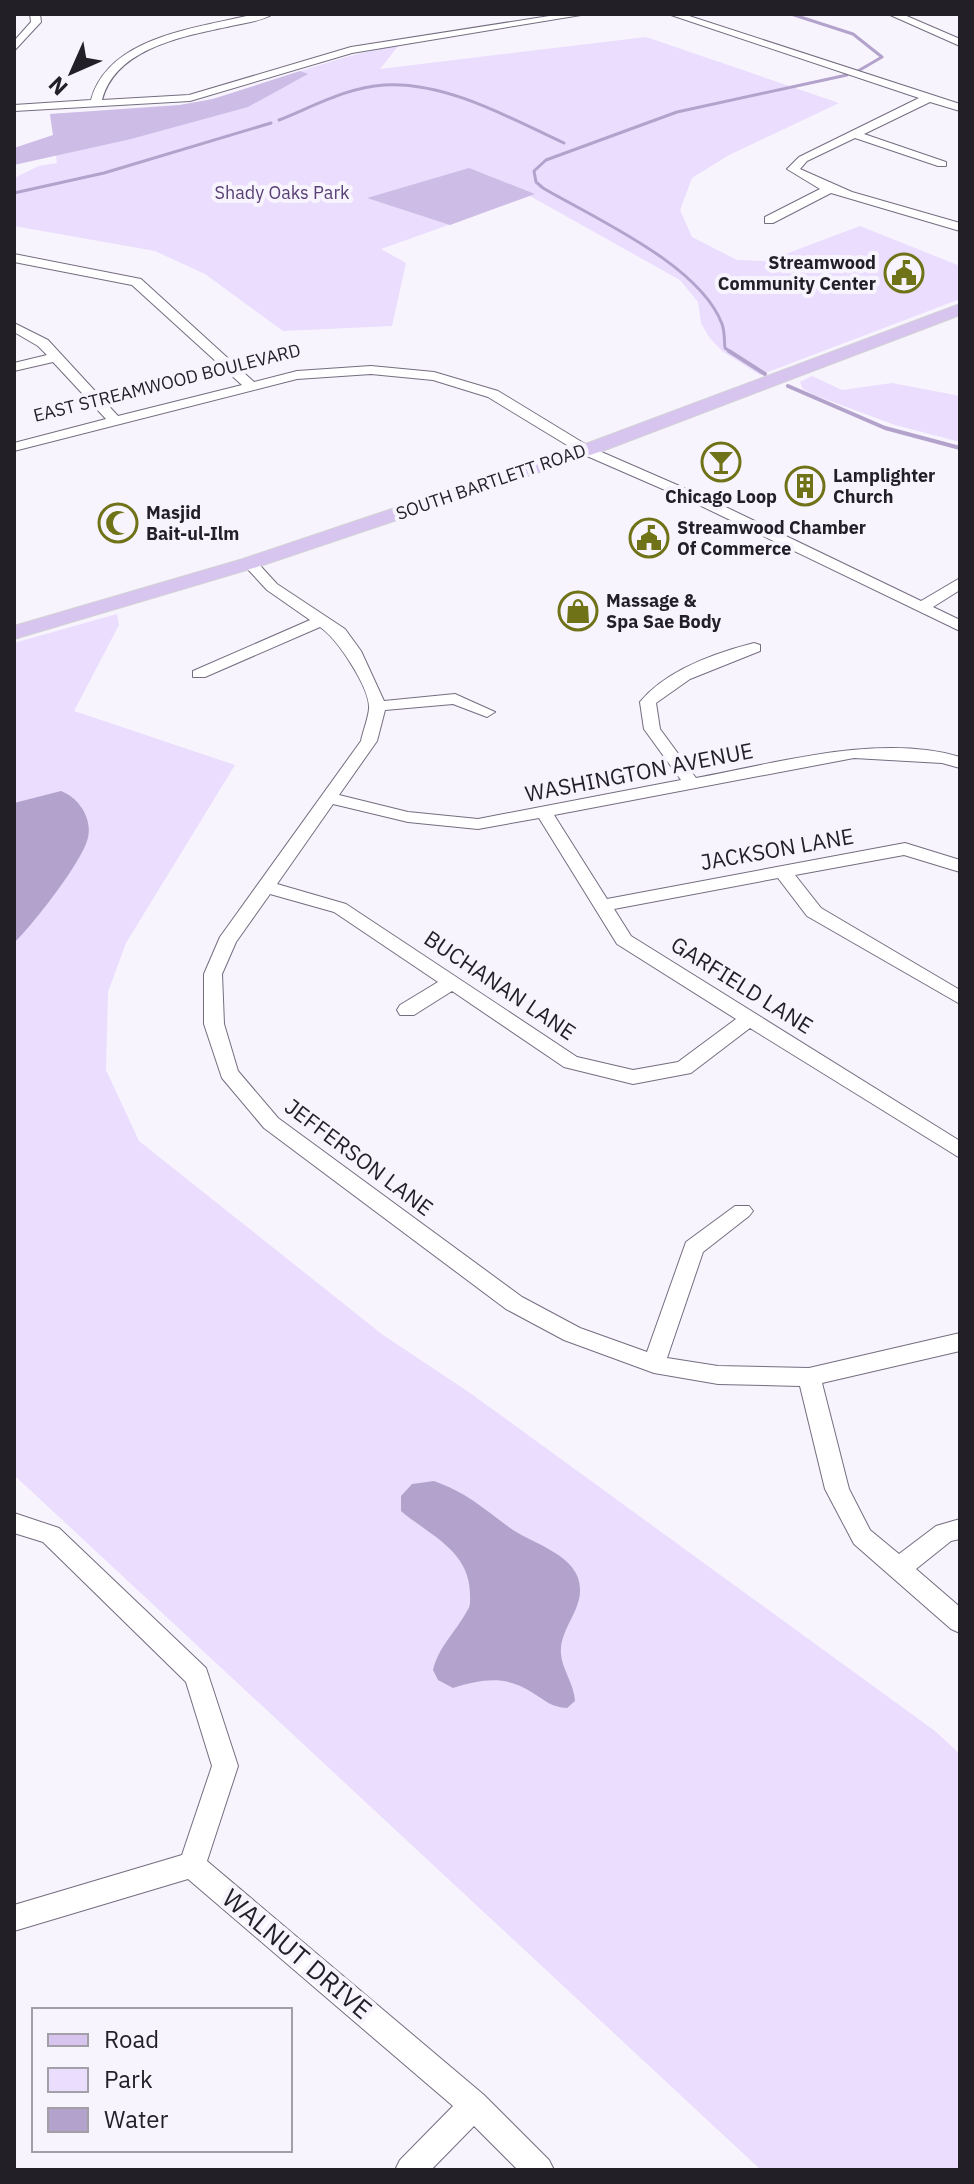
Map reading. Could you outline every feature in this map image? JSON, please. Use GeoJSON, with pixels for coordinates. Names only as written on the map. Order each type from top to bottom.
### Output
{"type":"FeatureCollection","features":[{"type":"Feature","properties":{"kind":"main road","name":"SOUTH BARTLETT ROAD"},"geometry":{"type":"LineString","coordinates":[[14,633],[250,563],[592,448],[960,309]]}},
{"type":"Feature","properties":{"kind":"street"},"geometry":{"type":"LineString","coordinates":[[14,48],[36,22],[35,14]]}},
{"type":"Feature","properties":{"kind":"street"},"geometry":{"type":"LineString","coordinates":[[96,102],[103,80],[118,63],[151,46],[268,14]]}},
{"type":"Feature","properties":{"kind":"street"},"geometry":{"type":"LineString","coordinates":[[484,14],[494,28]]}},
{"type":"Feature","properties":{"kind":"street"},"geometry":{"type":"LineString","coordinates":[[14,108],[190,98],[351,50],[582,14]]}},
{"type":"Feature","properties":{"kind":"street"},"geometry":{"type":"LineString","coordinates":[[673,14],[960,108]]}},
{"type":"Feature","properties":{"kind":"street"},"geometry":{"type":"LineString","coordinates":[[893,14],[960,43]]}},
{"type":"Feature","properties":{"kind":"street"},"geometry":{"type":"LineString","coordinates":[[929,98],[803,159],[793,169],[803,178],[831,188],[960,227]]}},
{"type":"Feature","properties":{"kind":"street"},"geometry":{"type":"LineString","coordinates":[[856,135],[942,164]]}},
{"type":"Feature","properties":{"kind":"street"},"geometry":{"type":"LineString","coordinates":[[769,220],[831,188]]}},
{"type":"Feature","properties":{"kind":"street"},"geometry":{"type":"LineString","coordinates":[[14,258],[136,282],[247,383]]}},
{"type":"Feature","properties":{"kind":"street"},"geometry":{"type":"LineString","coordinates":[[14,327],[37,339],[112,417]]}},
{"type":"Feature","properties":{"kind":"street"},"geometry":{"type":"LineString","coordinates":[[14,367],[55,357]]}},
{"type":"Feature","properties":{"kind":"street","name":"EAST STREAMWOOD BOULEVARD"},"geometry":{"type":"LineString","coordinates":[[14,440],[247,383],[282,371],[349,363],[400,365],[441,371],[483,381],[514,394],[592,448],[677,477],[928,604]]}},
{"type":"Feature","properties":{"kind":"street","name":"EAST STREAMWOOD BOULEVARD"},"geometry":{"type":"LineString","coordinates":[[14,447],[112,417]]}},
{"type":"Feature","properties":{"kind":"street"},"geometry":{"type":"LineString","coordinates":[[250,563],[272,587],[339,632],[353,651],[378,706],[455,699],[487,712]]}},
{"type":"Feature","properties":{"kind":"street"},"geometry":{"type":"LineString","coordinates":[[928,604],[960,583]]}},
{"type":"Feature","properties":{"kind":"street"},"geometry":{"type":"LineString","coordinates":[[928,604],[960,612]]}},
{"type":"Feature","properties":{"kind":"street"},"geometry":{"type":"LineString","coordinates":[[928,604],[960,626]]}},
{"type":"Feature","properties":{"kind":"street"},"geometry":{"type":"LineString","coordinates":[[199,674],[322,620]]}},
{"type":"Feature","properties":{"kind":"street"},"geometry":{"type":"LineString","coordinates":[[692,784],[652,729],[648,702],[662,687],[705,665],[754,648]]}},
{"type":"Feature","properties":{"kind":"street","name":"JEFFERSON LANE"},"geometry":{"type":"LineString","coordinates":[[378,706],[369,741],[227,941],[213,974],[214,1024],[229,1073],[271,1123],[514,1303],[572,1334],[654,1364],[718,1375],[809,1377],[960,1342]]}},
{"type":"Feature","properties":{"kind":"street","name":"WASHINGTON AVENUE"},"geometry":{"type":"LineString","coordinates":[[328,798],[448,823],[478,824],[545,814],[854,753],[944,758],[960,763]]}},
{"type":"Feature","properties":{"kind":"street","name":"GARFIELD LANE"},"geometry":{"type":"LineString","coordinates":[[545,814],[624,940],[960,1151]]}},
{"type":"Feature","properties":{"kind":"street","name":"JACKSON LANE"},"geometry":{"type":"LineString","coordinates":[[600,906],[905,849],[960,866]]}},
{"type":"Feature","properties":{"kind":"street"},"geometry":{"type":"LineString","coordinates":[[782,871],[814,912],[960,998]]}},
{"type":"Feature","properties":{"kind":"street","name":"BUCHANAN LANE"},"geometry":{"type":"LineString","coordinates":[[267,887],[340,908],[571,1062],[633,1077],[684,1068],[750,1018]]}},
{"type":"Feature","properties":{"kind":"street"},"geometry":{"type":"LineString","coordinates":[[407,1010],[453,982]]}},
{"type":"Feature","properties":{"kind":"street"},"geometry":{"type":"LineString","coordinates":[[654,1364],[694,1248],[742,1211]]}},
{"type":"Feature","properties":{"kind":"street"},"geometry":{"type":"LineString","coordinates":[[809,1377],[837,1489],[862,1537],[960,1622]]}},
{"type":"Feature","properties":{"kind":"street"},"geometry":{"type":"LineString","coordinates":[[14,1523],[51,1535],[197,1676],[225,1766],[192,1865],[14,1918]]}},
{"type":"Feature","properties":{"kind":"street"},"geometry":{"type":"LineString","coordinates":[[898,1569],[944,1533],[960,1529]]}},
{"type":"Feature","properties":{"kind":"street","name":"WALNUT DRIVE"},"geometry":{"type":"LineString","coordinates":[[192,1865],[474,2105],[539,2170]]}},
{"type":"Feature","properties":{"kind":"street"},"geometry":{"type":"LineString","coordinates":[[410,2170],[474,2105]]}},
{"type":"Feature","properties":{"kind":"green space","name":"Shady Oaks Park"},"geometry":{"type":"Polygon","coordinates":[[[646,37],[839,103],[729,155],[692,178],[680,210],[692,237],[737,260],[767,261],[860,226],[960,266],[960,299],[760,375],[722,351],[709,337],[701,323],[698,302],[680,280],[530,196],[381,249],[406,263],[392,326],[283,331],[205,274],[155,251],[14,226],[14,178],[39,166],[57,163],[50,114],[154,109],[195,103],[399,45],[380,69],[646,37]]]}},
{"type":"Feature","properties":{"kind":"green space"},"geometry":{"type":"Polygon","coordinates":[[[812,376],[842,390],[892,383],[960,396],[960,442],[895,425],[814,395],[803,389],[800,382],[812,376]]]}},
{"type":"Feature","properties":{"kind":"green space"},"geometry":{"type":"Polygon","coordinates":[[[117,614],[119,625],[74,711],[235,765],[126,943],[108,992],[106,1070],[139,1141],[383,1335],[470,1393],[935,1731],[960,1754],[960,2170],[761,2170],[14,1475],[14,643],[117,614]]]}},
{"type":"Feature","properties":{"kind":"shaded area"},"geometry":{"type":"Polygon","coordinates":[[[300,71],[308,74],[248,107],[131,139],[14,165],[14,148],[53,135],[50,114],[179,105],[213,99],[300,71]]]}},
{"type":"Feature","properties":{"kind":"shaded area"},"geometry":{"type":"Polygon","coordinates":[[[469,168],[535,194],[450,225],[367,198],[469,168]]]}},
{"type":"Feature","properties":{"kind":"water"},"geometry":{"type":"Polygon","coordinates":[[[61,791],[74,799],[84,811],[89,826],[87,841],[55,894],[14,943],[14,803],[61,791]]]}},
{"type":"Feature","properties":{"kind":"water"},"geometry":{"type":"Polygon","coordinates":[[[434,1481],[467,1497],[513,1530],[554,1552],[578,1578],[580,1589],[577,1605],[561,1645],[562,1660],[575,1701],[567,1708],[553,1705],[523,1687],[504,1681],[474,1682],[453,1688],[438,1680],[433,1670],[436,1661],[468,1609],[470,1593],[463,1565],[455,1554],[401,1511],[401,1496],[412,1484],[434,1481]]]}},
{"type":"Feature","properties":{"kind":"waterway"},"geometry":{"type":"LineString","coordinates":[[791,14],[853,34],[882,57],[858,71]]}},
{"type":"Feature","properties":{"kind":"waterway"},"geometry":{"type":"LineString","coordinates":[[731,352],[725,348],[722,324],[710,302],[692,282],[644,246],[543,188],[536,182],[534,171],[546,160],[677,112],[847,75]]}},
{"type":"Feature","properties":{"kind":"waterway"},"geometry":{"type":"LineString","coordinates":[[279,120],[357,89],[407,85],[477,103],[564,143]]}},
{"type":"Feature","properties":{"kind":"waterway"},"geometry":{"type":"LineString","coordinates":[[14,193],[104,173],[271,123]]}},
{"type":"Feature","properties":{"kind":"waterway"},"geometry":{"type":"LineString","coordinates":[[731,352],[765,374]]}},
{"type":"Feature","properties":{"kind":"waterway"},"geometry":{"type":"LineString","coordinates":[[788,386],[885,428],[960,448]]}},
{"type":"Feature","properties":{"kind":"place","name":"Streamwood Community Center"},"geometry":{"type":"Point","coordinates":[904,273]}},
{"type":"Feature","properties":{"kind":"place","name":"Chicago Loop"},"geometry":{"type":"Point","coordinates":[721,462]}},
{"type":"Feature","properties":{"kind":"place","name":"Lamplighter Church"},"geometry":{"type":"Point","coordinates":[805,486]}},
{"type":"Feature","properties":{"kind":"place","name":"Masjid Bait-ul-Ilm"},"geometry":{"type":"Point","coordinates":[118,523]}},
{"type":"Feature","properties":{"kind":"place","name":"Streamwood Chamber Of Commerce"},"geometry":{"type":"Point","coordinates":[649,538]}},
{"type":"Feature","properties":{"kind":"place","name":"Massage & Spa Sae Body"},"geometry":{"type":"Point","coordinates":[578,611]}}]}
